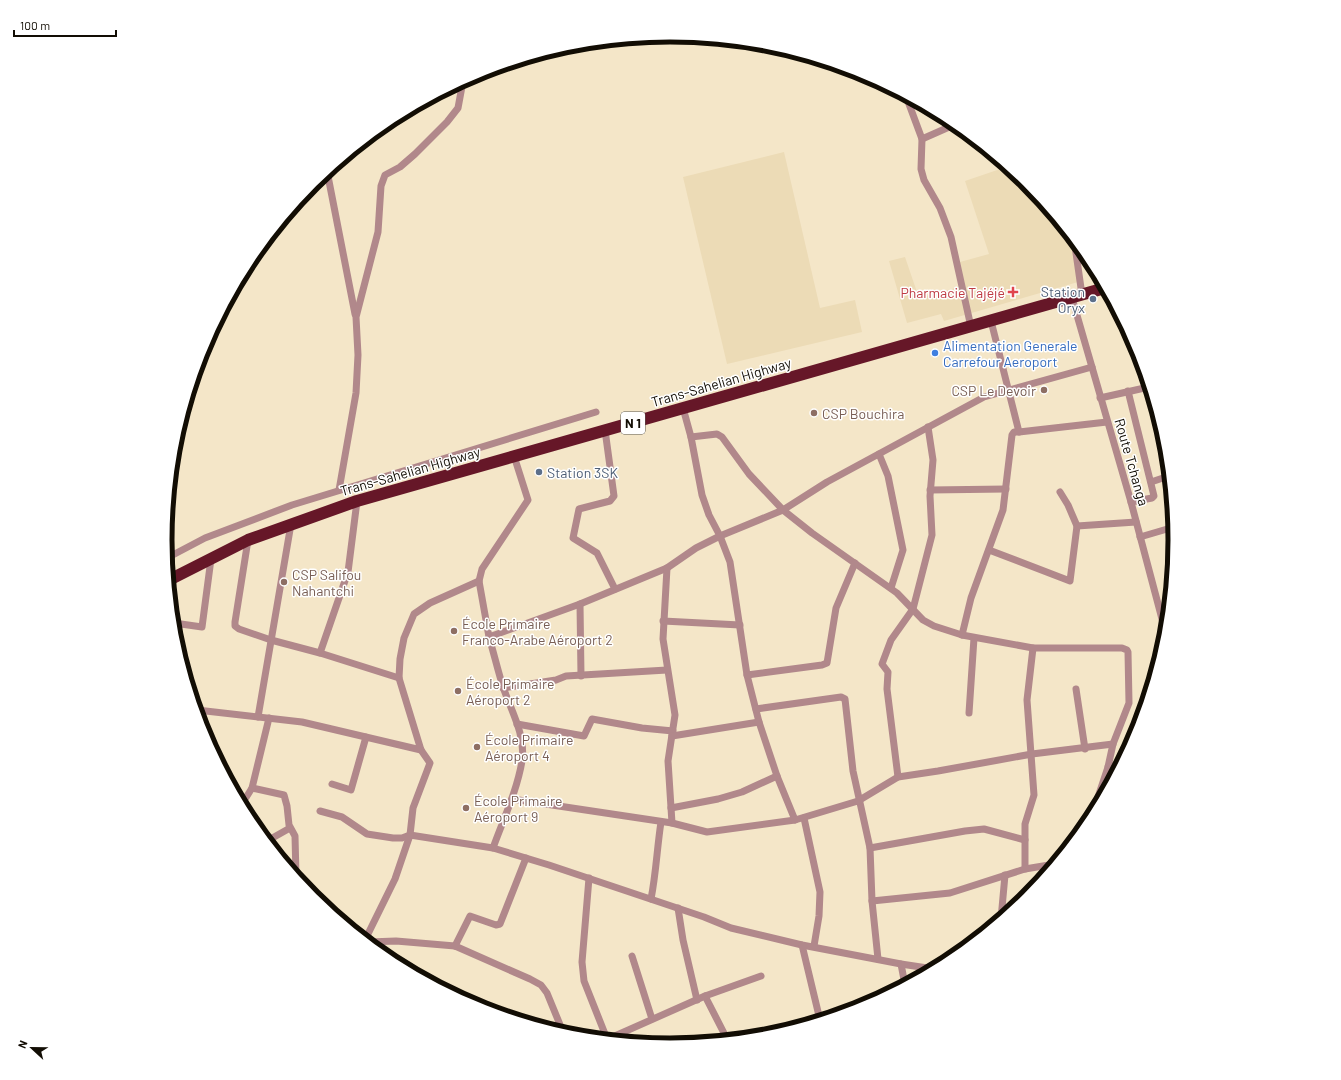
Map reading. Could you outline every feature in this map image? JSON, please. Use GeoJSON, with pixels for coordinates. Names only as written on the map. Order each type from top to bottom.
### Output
{"type":"FeatureCollection","features":[{"type":"Feature","properties":{"kind":"highway","name":"Trans-Sahelian Highway"},"geometry":{"type":"LineString","coordinates":[[174,578],[248,540],[357,501],[1101,289]]}},
{"type":"Feature","properties":{"kind":"street"},"geometry":{"type":"LineString","coordinates":[[356,317],[378,232],[381,186],[386,175],[400,167],[415,154],[447,122],[458,108],[462,88]]}},
{"type":"Feature","properties":{"kind":"street"},"geometry":{"type":"LineString","coordinates":[[908,103],[922,139],[921,169],[924,180],[940,208],[951,237],[971,327]]}},
{"type":"Feature","properties":{"kind":"street"},"geometry":{"type":"LineString","coordinates":[[922,139],[949,127]]}},
{"type":"Feature","properties":{"kind":"street"},"geometry":{"type":"LineString","coordinates":[[329,178],[356,317],[358,355],[356,393],[339,490]]}},
{"type":"Feature","properties":{"kind":"street","name":"Route Tchanga"},"geometry":{"type":"LineString","coordinates":[[1075,249],[1077,296],[1092,367],[1131,502],[1162,619]]}},
{"type":"Feature","properties":{"kind":"street"},"geometry":{"type":"LineString","coordinates":[[991,321],[1010,389],[1019,432]]}},
{"type":"Feature","properties":{"kind":"street"},"geometry":{"type":"LineString","coordinates":[[489,637],[580,604],[667,568],[696,548],[720,536],[783,510],[827,482],[984,397],[1092,367]]}},
{"type":"Feature","properties":{"kind":"street"},"geometry":{"type":"LineString","coordinates":[[1100,398],[1145,388]]}},
{"type":"Feature","properties":{"kind":"street"},"geometry":{"type":"LineString","coordinates":[[1128,391],[1154,497],[1131,502]]}},
{"type":"Feature","properties":{"kind":"street"},"geometry":{"type":"LineString","coordinates":[[683,408],[691,438],[702,495],[708,515],[720,536],[730,562],[747,675],[759,722],[777,776],[795,820]]}},
{"type":"Feature","properties":{"kind":"street"},"geometry":{"type":"LineString","coordinates":[[173,555],[205,538],[292,505],[596,412]]}},
{"type":"Feature","properties":{"kind":"street"},"geometry":{"type":"LineString","coordinates":[[962,635],[971,598],[1002,510],[1012,435],[1014,432],[1107,422]]}},
{"type":"Feature","properties":{"kind":"street"},"geometry":{"type":"LineString","coordinates":[[898,776],[887,689],[888,672],[882,664],[891,640],[913,609],[932,535],[930,490],[933,460],[928,427]]}},
{"type":"Feature","properties":{"kind":"street"},"geometry":{"type":"LineString","coordinates":[[605,430],[613,499],[579,509],[573,538],[597,553],[615,589]]}},
{"type":"Feature","properties":{"kind":"street"},"geometry":{"type":"LineString","coordinates":[[691,438],[717,434],[722,436],[749,474],[783,510],[812,533],[891,588],[928,624],[974,638],[1033,648],[1122,648],[1127,650],[1130,696],[1113,744],[1108,767],[1099,794]]}},
{"type":"Feature","properties":{"kind":"street"},"geometry":{"type":"LineString","coordinates":[[880,454],[888,476],[903,550],[891,588]]}},
{"type":"Feature","properties":{"kind":"street"},"geometry":{"type":"LineString","coordinates":[[493,848],[512,799],[522,761],[522,747],[517,724],[504,688],[489,637],[479,581],[482,569],[528,500],[514,456]]}},
{"type":"Feature","properties":{"kind":"street"},"geometry":{"type":"LineString","coordinates":[[1151,482],[1164,478]]}},
{"type":"Feature","properties":{"kind":"street"},"geometry":{"type":"LineString","coordinates":[[930,490],[1006,489]]}},
{"type":"Feature","properties":{"kind":"street"},"geometry":{"type":"LineString","coordinates":[[989,550],[1070,581],[1077,526],[1060,492]]}},
{"type":"Feature","properties":{"kind":"street"},"geometry":{"type":"LineString","coordinates":[[320,653],[348,572],[357,501]]}},
{"type":"Feature","properties":{"kind":"street"},"geometry":{"type":"LineString","coordinates":[[1077,526],[1136,522]]}},
{"type":"Feature","properties":{"kind":"street"},"geometry":{"type":"LineString","coordinates":[[258,717],[291,524]]}},
{"type":"Feature","properties":{"kind":"street"},"geometry":{"type":"LineString","coordinates":[[1140,537],[1168,529]]}},
{"type":"Feature","properties":{"kind":"street"},"geometry":{"type":"LineString","coordinates":[[248,540],[236,626],[243,631],[271,640],[320,653],[399,678]]}},
{"type":"Feature","properties":{"kind":"street"},"geometry":{"type":"LineString","coordinates":[[180,624],[202,627],[211,559]]}},
{"type":"Feature","properties":{"kind":"street"},"geometry":{"type":"LineString","coordinates":[[747,675],[822,666],[827,663],[836,608],[855,563]]}},
{"type":"Feature","properties":{"kind":"street"},"geometry":{"type":"LineString","coordinates":[[667,568],[663,621],[663,648],[674,702],[668,777],[672,823]]}},
{"type":"Feature","properties":{"kind":"street"},"geometry":{"type":"LineString","coordinates":[[367,935],[395,879],[410,835],[413,808],[430,763],[421,750],[399,678],[400,659],[404,638],[414,614],[430,603],[479,581]]}},
{"type":"Feature","properties":{"kind":"street"},"geometry":{"type":"LineString","coordinates":[[580,604],[581,676]]}},
{"type":"Feature","properties":{"kind":"street"},"geometry":{"type":"LineString","coordinates":[[663,621],[740,624]]}},
{"type":"Feature","properties":{"kind":"street"},"geometry":{"type":"LineString","coordinates":[[969,713],[974,638]]}},
{"type":"Feature","properties":{"kind":"street"},"geometry":{"type":"LineString","coordinates":[[1025,869],[1026,818],[1034,795],[1027,700],[1033,648]]}},
{"type":"Feature","properties":{"kind":"street"},"geometry":{"type":"LineString","coordinates":[[504,688],[556,680],[566,676],[667,670]]}},
{"type":"Feature","properties":{"kind":"street"},"geometry":{"type":"LineString","coordinates":[[1076,690],[1085,748]]}},
{"type":"Feature","properties":{"kind":"street"},"geometry":{"type":"LineString","coordinates":[[756,709],[844,698],[858,801],[870,848],[872,901],[878,959]]}},
{"type":"Feature","properties":{"kind":"street"},"geometry":{"type":"LineString","coordinates":[[203,711],[302,722],[421,750]]}},
{"type":"Feature","properties":{"kind":"street"},"geometry":{"type":"LineString","coordinates":[[245,799],[252,788],[269,718]]}},
{"type":"Feature","properties":{"kind":"street"},"geometry":{"type":"LineString","coordinates":[[517,724],[584,736],[592,719],[672,733],[759,722]]}},
{"type":"Feature","properties":{"kind":"street"},"geometry":{"type":"LineString","coordinates":[[332,784],[351,790],[366,737]]}},
{"type":"Feature","properties":{"kind":"street"},"geometry":{"type":"LineString","coordinates":[[512,799],[672,823],[707,832],[804,818],[858,801],[898,776],[938,772],[1032,754],[1113,744]]}},
{"type":"Feature","properties":{"kind":"street"},"geometry":{"type":"LineString","coordinates":[[1108,767],[1114,765]]}},
{"type":"Feature","properties":{"kind":"street"},"geometry":{"type":"LineString","coordinates":[[671,808],[736,794],[777,776]]}},
{"type":"Feature","properties":{"kind":"street"},"geometry":{"type":"LineString","coordinates":[[252,788],[282,794],[287,806],[290,828],[295,836],[296,868]]}},
{"type":"Feature","properties":{"kind":"street"},"geometry":{"type":"LineString","coordinates":[[320,811],[342,817],[367,834],[397,838],[410,835],[493,848],[589,878],[678,908],[731,928],[802,945],[925,968]]}},
{"type":"Feature","properties":{"kind":"street"},"geometry":{"type":"LineString","coordinates":[[804,818],[820,892],[819,916],[814,946]]}},
{"type":"Feature","properties":{"kind":"street"},"geometry":{"type":"LineString","coordinates":[[651,900],[657,867],[657,846],[661,822]]}},
{"type":"Feature","properties":{"kind":"street"},"geometry":{"type":"LineString","coordinates":[[272,838],[290,828]]}},
{"type":"Feature","properties":{"kind":"street"},"geometry":{"type":"LineString","coordinates":[[870,848],[965,830],[984,829],[1025,840]]}},
{"type":"Feature","properties":{"kind":"street"},"geometry":{"type":"LineString","coordinates":[[455,946],[470,916],[500,924],[526,858]]}},
{"type":"Feature","properties":{"kind":"street"},"geometry":{"type":"LineString","coordinates":[[872,901],[950,893],[1025,869],[1047,865]]}},
{"type":"Feature","properties":{"kind":"street"},"geometry":{"type":"LineString","coordinates":[[1002,912],[1005,875]]}},
{"type":"Feature","properties":{"kind":"street"},"geometry":{"type":"LineString","coordinates":[[589,878],[582,962],[584,981],[605,1034]]}},
{"type":"Feature","properties":{"kind":"street"},"geometry":{"type":"LineString","coordinates":[[678,908],[682,940],[697,1000]]}},
{"type":"Feature","properties":{"kind":"street"},"geometry":{"type":"LineString","coordinates":[[377,942],[396,941],[455,946],[541,985],[548,993],[560,1025]]}},
{"type":"Feature","properties":{"kind":"street"},"geometry":{"type":"LineString","coordinates":[[802,945],[819,1015]]}},
{"type":"Feature","properties":{"kind":"street"},"geometry":{"type":"LineString","coordinates":[[632,956],[652,1019]]}},
{"type":"Feature","properties":{"kind":"street"},"geometry":{"type":"LineString","coordinates":[[901,964],[904,980]]}},
{"type":"Feature","properties":{"kind":"street"},"geometry":{"type":"LineString","coordinates":[[616,1035],[705,996],[761,976]]}},
{"type":"Feature","properties":{"kind":"street"},"geometry":{"type":"LineString","coordinates":[[705,996],[726,1035]]}},
{"type":"Feature","properties":{"kind":"shaded area"},"geometry":{"type":"Polygon","coordinates":[[[784,152],[820,308],[855,300],[862,332],[727,364],[683,177],[784,152]]]}},
{"type":"Feature","properties":{"kind":"shaded area"},"geometry":{"type":"Polygon","coordinates":[[[1002,168],[1023,188],[1045,212],[1073,246],[1078,282],[944,321],[941,314],[907,323],[889,261],[905,257],[919,298],[959,287],[960,262],[989,254],[965,181],[1002,168]]]}},
{"type":"Feature","properties":{"kind":"place","name":"Pharmacie Tajéjé"},"geometry":{"type":"Point","coordinates":[1013,292]}},
{"type":"Feature","properties":{"kind":"place","name":"Station Oryx"},"geometry":{"type":"Point","coordinates":[1093,299]}},
{"type":"Feature","properties":{"kind":"place","name":"Alimentation Generale Carrefour Aeroport"},"geometry":{"type":"Point","coordinates":[935,353]}},
{"type":"Feature","properties":{"kind":"place","name":"CSP Le Devoir"},"geometry":{"type":"Point","coordinates":[1044,390]}},
{"type":"Feature","properties":{"kind":"place","name":"CSP Bouchira"},"geometry":{"type":"Point","coordinates":[814,413]}},
{"type":"Feature","properties":{"kind":"place","name":"Station 3SK"},"geometry":{"type":"Point","coordinates":[539,472]}},
{"type":"Feature","properties":{"kind":"place","name":"CSP Salifou Nahantchi"},"geometry":{"type":"Point","coordinates":[284,582]}},
{"type":"Feature","properties":{"kind":"place","name":"École Primaire Franco-Arabe Aéroport 2"},"geometry":{"type":"Point","coordinates":[454,631]}},
{"type":"Feature","properties":{"kind":"place","name":"École Primaire Aéroport 2"},"geometry":{"type":"Point","coordinates":[458,691]}},
{"type":"Feature","properties":{"kind":"place","name":"École Primaire Aéroport 4"},"geometry":{"type":"Point","coordinates":[477,747]}},
{"type":"Feature","properties":{"kind":"place","name":"École Primaire Aéroport 9"},"geometry":{"type":"Point","coordinates":[466,808]}}]}
